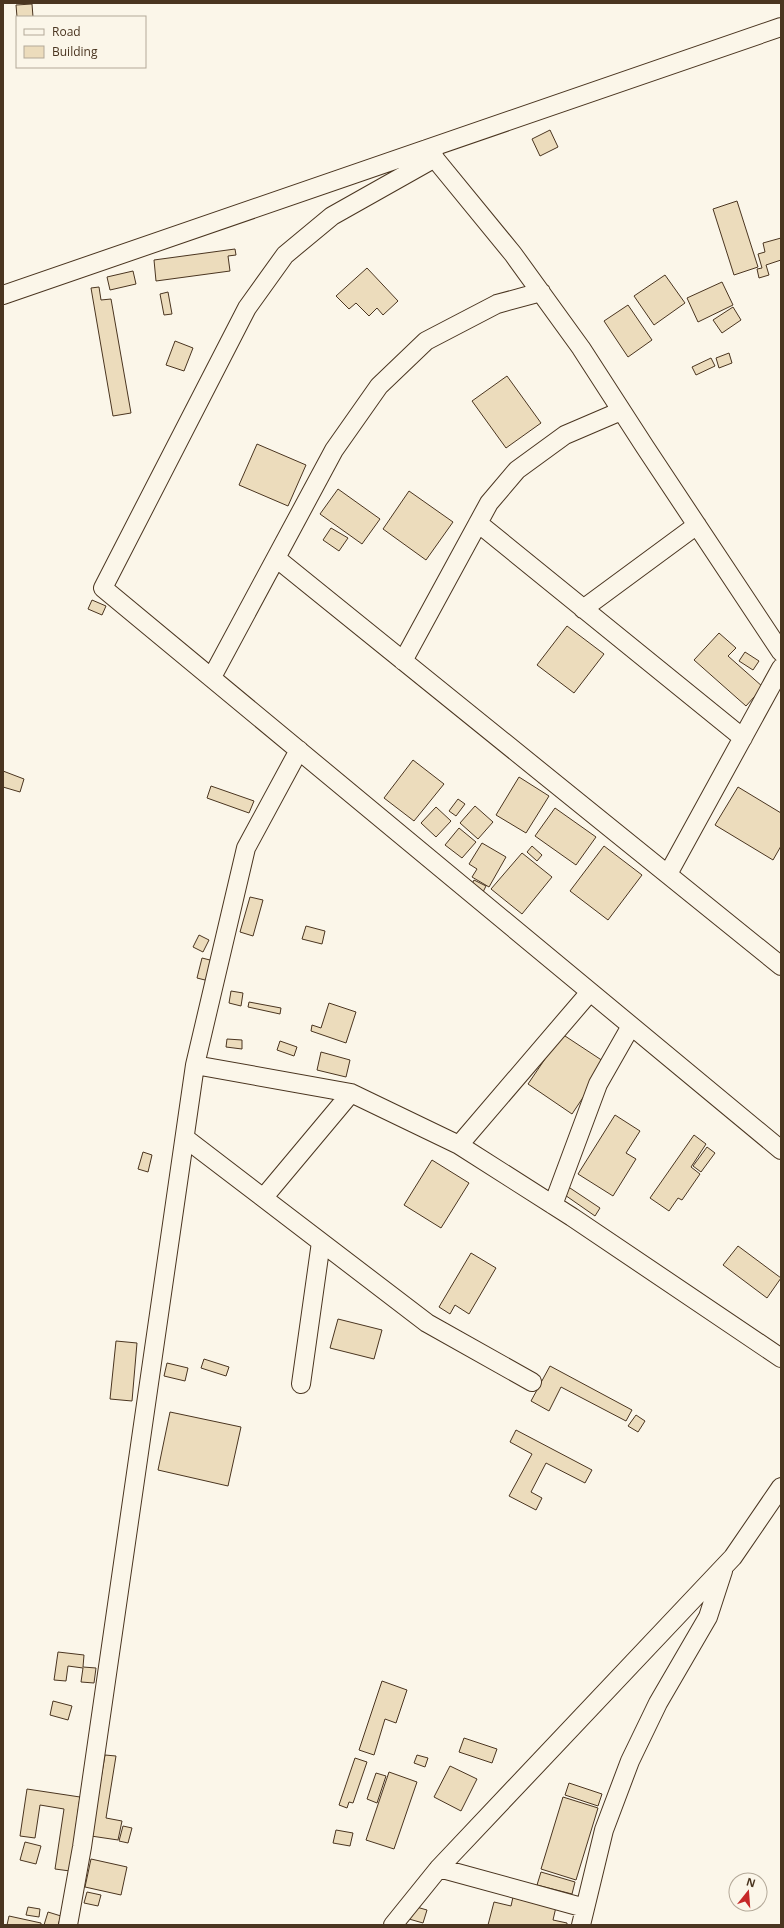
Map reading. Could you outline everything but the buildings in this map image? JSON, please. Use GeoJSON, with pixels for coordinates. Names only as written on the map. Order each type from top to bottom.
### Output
{"type":"FeatureCollection","features":[{"type":"Feature","properties":{"kind":"street"},"geometry":{"type":"LineString","coordinates":[[3,295],[431,153],[781,27]]}},
{"type":"Feature","properties":{"kind":"street"},"geometry":{"type":"LineString","coordinates":[[431,153],[513,254],[581,348],[621,411],[781,652]]}},
{"type":"Feature","properties":{"kind":"street"},"geometry":{"type":"LineString","coordinates":[[431,153],[332,216],[285,255],[247,308],[103,588],[631,1026],[780,1146]]}},
{"type":"Feature","properties":{"kind":"street"},"geometry":{"type":"LineString","coordinates":[[212,678],[334,450],[379,386],[426,341],[497,304],[541,292]]}},
{"type":"Feature","properties":{"kind":"street"},"geometry":{"type":"LineString","coordinates":[[404,661],[489,504],[517,470],[565,435],[621,411]]}},
{"type":"Feature","properties":{"kind":"street"},"geometry":{"type":"LineString","coordinates":[[478,523],[742,738]]}},
{"type":"Feature","properties":{"kind":"street"},"geometry":{"type":"LineString","coordinates":[[583,609],[697,525]]}},
{"type":"Feature","properties":{"kind":"street"},"geometry":{"type":"LineString","coordinates":[[276,558],[781,966]]}},
{"type":"Feature","properties":{"kind":"street"},"geometry":{"type":"LineString","coordinates":[[668,874],[781,668]]}},
{"type":"Feature","properties":{"kind":"street"},"geometry":{"type":"LineString","coordinates":[[68,1925],[82,1846],[195,1066],[246,848],[299,750]]}},
{"type":"Feature","properties":{"kind":"street"},"geometry":{"type":"LineString","coordinates":[[459,1145],[590,992]]}},
{"type":"Feature","properties":{"kind":"street"},"geometry":{"type":"LineString","coordinates":[[553,1206],[598,1084],[631,1026]]}},
{"type":"Feature","properties":{"kind":"street"},"geometry":{"type":"LineString","coordinates":[[195,1066],[351,1093],[459,1145],[781,1358]]}},
{"type":"Feature","properties":{"kind":"street"},"geometry":{"type":"LineString","coordinates":[[264,1197],[351,1093]]}},
{"type":"Feature","properties":{"kind":"street"},"geometry":{"type":"LineString","coordinates":[[185,1138],[427,1323],[532,1382]]}},
{"type":"Feature","properties":{"kind":"street"},"geometry":{"type":"LineString","coordinates":[[301,1384],[321,1242]]}},
{"type":"Feature","properties":{"kind":"street"},"geometry":{"type":"LineString","coordinates":[[393,1925],[439,1868],[733,1557],[781,1487]]}},
{"type":"Feature","properties":{"kind":"street"},"geometry":{"type":"LineString","coordinates":[[581,1925],[604,1830],[630,1761],[658,1703],[708,1617],[726,1564]]}},
{"type":"Feature","properties":{"kind":"street"},"geometry":{"type":"LineString","coordinates":[[439,1868],[585,1908]]}}]}
